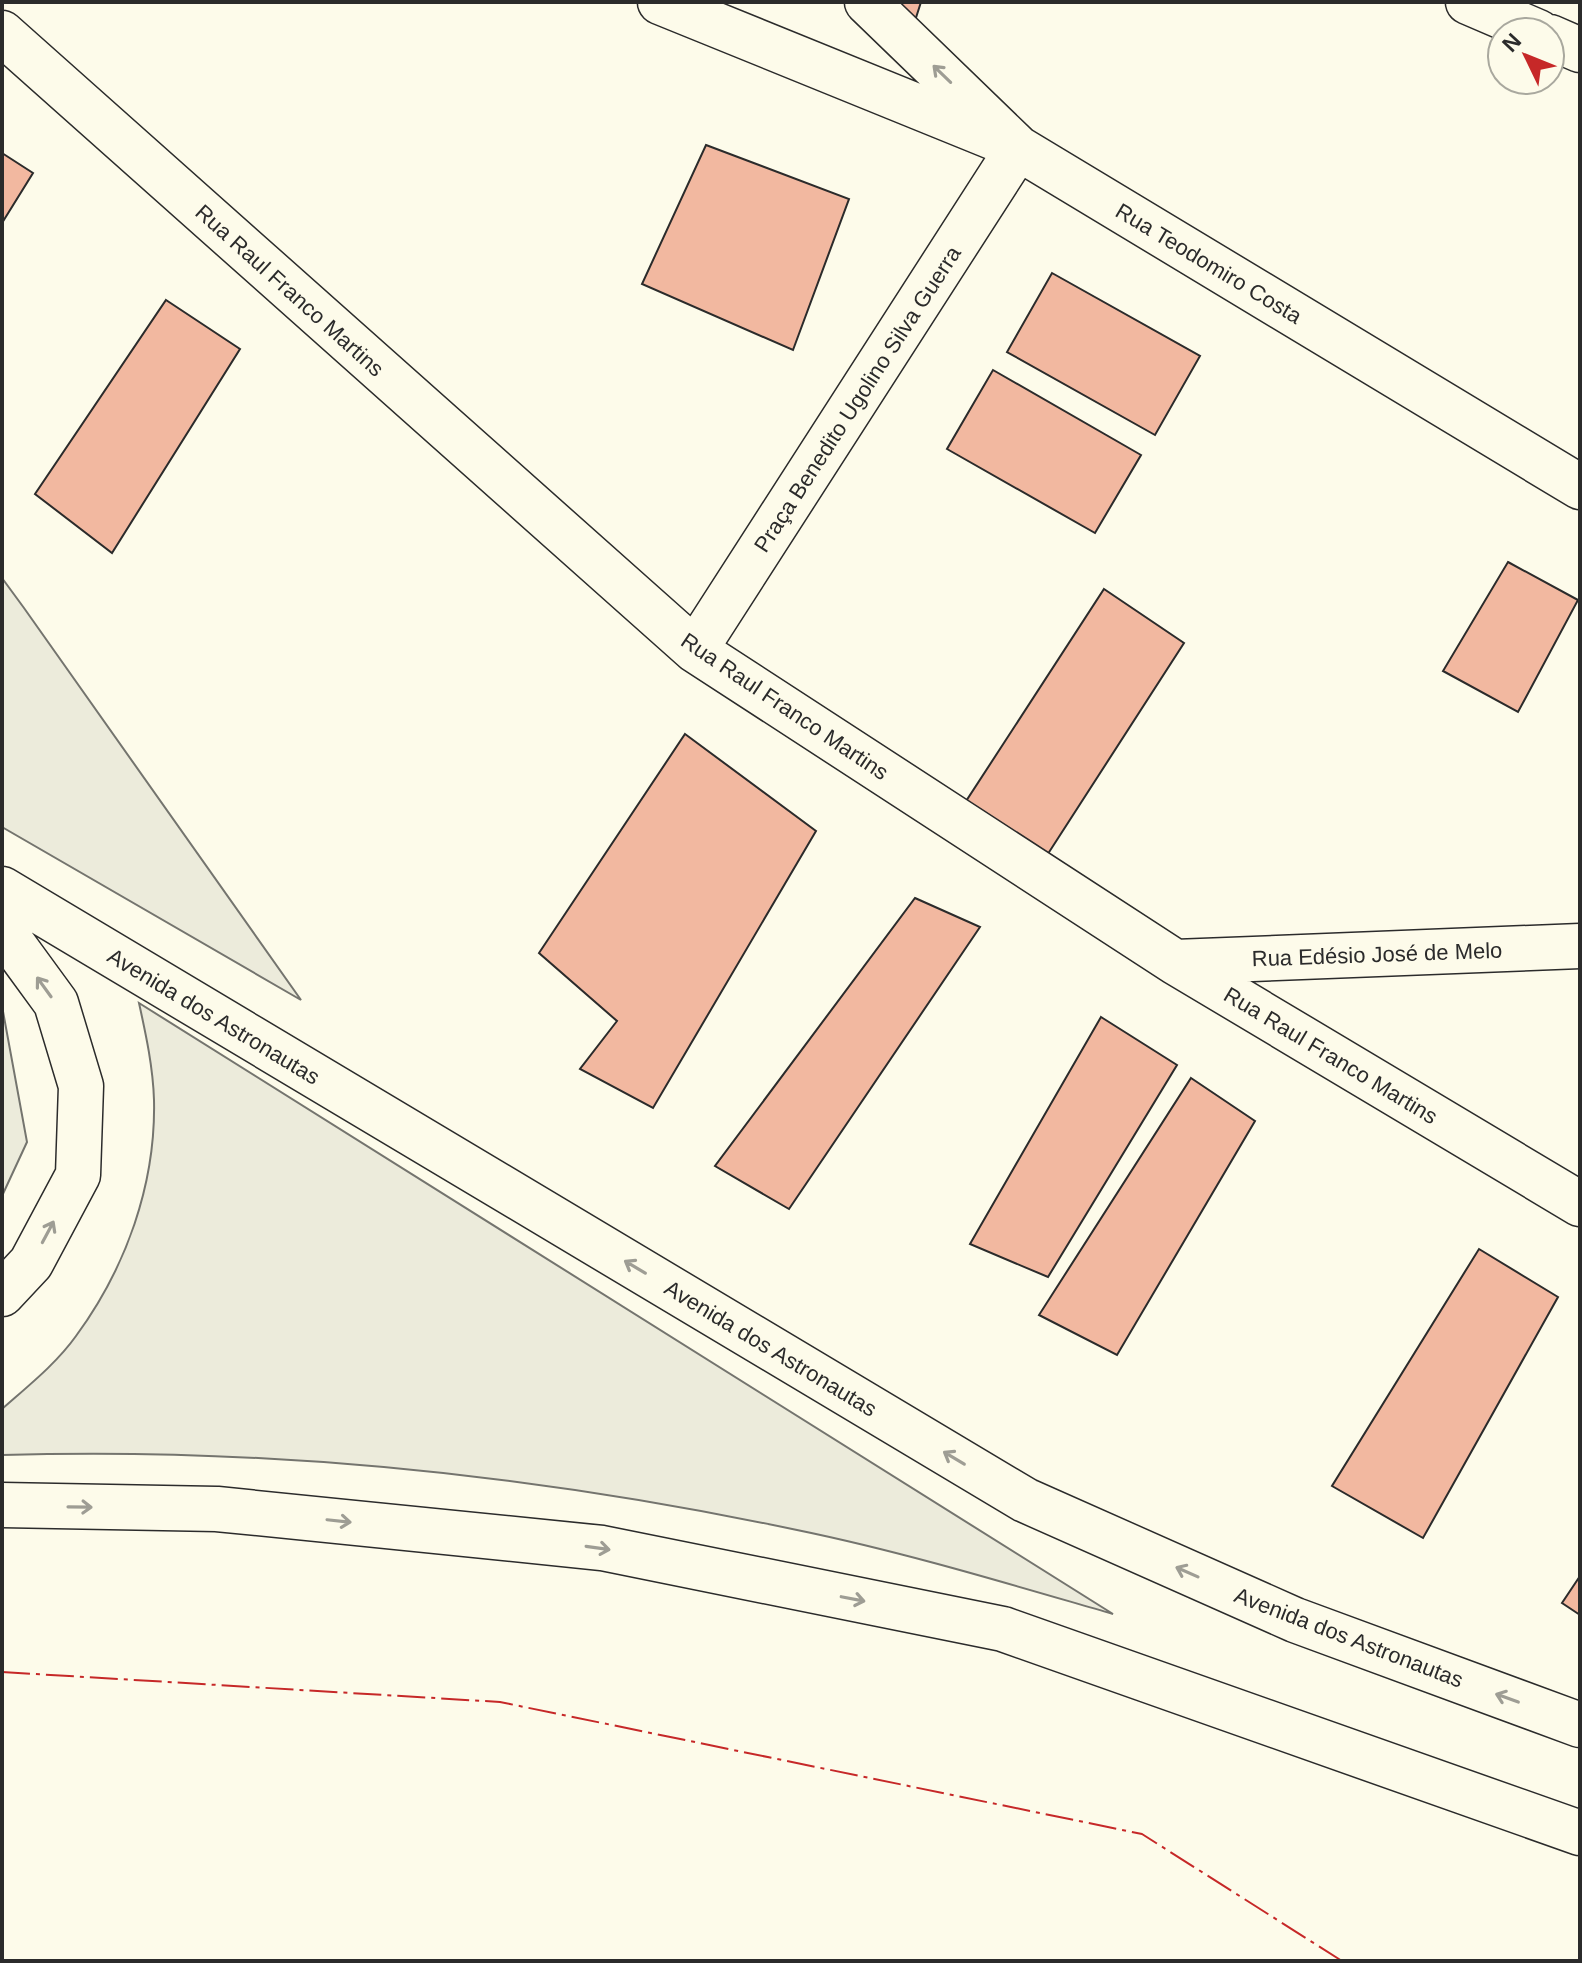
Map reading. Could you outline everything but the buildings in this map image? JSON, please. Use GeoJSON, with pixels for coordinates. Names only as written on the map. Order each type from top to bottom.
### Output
{"type":"FeatureCollection","features":[{"type":"Feature","properties":{"kind":"street"},"geometry":{"type":"LineString","coordinates":[[660,2],[1018,148]]}},
{"type":"Feature","properties":{"kind":"street","name":"Rua Teodomiro Costa"},"geometry":{"type":"LineString","coordinates":[[867,2],[1018,148],[1580,487]]}},
{"type":"Feature","properties":{"kind":"street"},"geometry":{"type":"LineString","coordinates":[[1489,6],[1508,16]]}},
{"type":"Feature","properties":{"kind":"street","name":"Rua Raul Franco Martins"},"geometry":{"type":"LineString","coordinates":[[2,33],[695,650],[1175,962],[1580,1204]]}},
{"type":"Feature","properties":{"kind":"street","name":"Praça Benedito Ugolino Silva Guerra"},"geometry":{"type":"LineString","coordinates":[[695,650],[1018,148]]}},
{"type":"Feature","properties":{"kind":"street","name":"Avenida dos Astronautas"},"geometry":{"type":"LineString","coordinates":[[2,889],[1025,1500],[1295,1620],[1580,1725]]}},
{"type":"Feature","properties":{"kind":"street"},"geometry":{"type":"LineString","coordinates":[[2,929],[56,1003],[81,1086],[78,1175],[31,1263],[2,1294]]}},
{"type":"Feature","properties":{"kind":"street","name":"Rua Edésio José de Melo"},"geometry":{"type":"LineString","coordinates":[[1175,962],[1580,946]]}},
{"type":"Feature","properties":{"kind":"street"},"geometry":{"type":"LineString","coordinates":[[2,1505],[217,1509],[602,1548],[1003,1629],[1580,1833]]}},
{"type":"Feature","properties":{"kind":"shaded area"},"geometry":{"type":"Polygon","coordinates":[[[2,578],[24,608],[301,1000],[2,827],[2,578]]]}},
{"type":"Feature","properties":{"kind":"shaded area"},"geometry":{"type":"Polygon","coordinates":[[[139,1003],[1113,1614],[877,1548],[600,1494],[402,1469],[302,1461],[102,1454],[2,1455],[2,1409],[51,1365],[76,1336],[110,1282],[134,1224],[150,1163],[154,1100],[151,1063],[139,1003]]]}},
{"type":"Feature","properties":{"kind":"shaded area"},"geometry":{"type":"Polygon","coordinates":[[[2,1006],[27,1142],[2,1196],[2,1006]]]}},
{"type":"Feature","properties":{"kind":"power"},"geometry":{"type":"LineString","coordinates":[[2,1672],[500,1702],[1142,1834],[1342,1961]]}}]}
